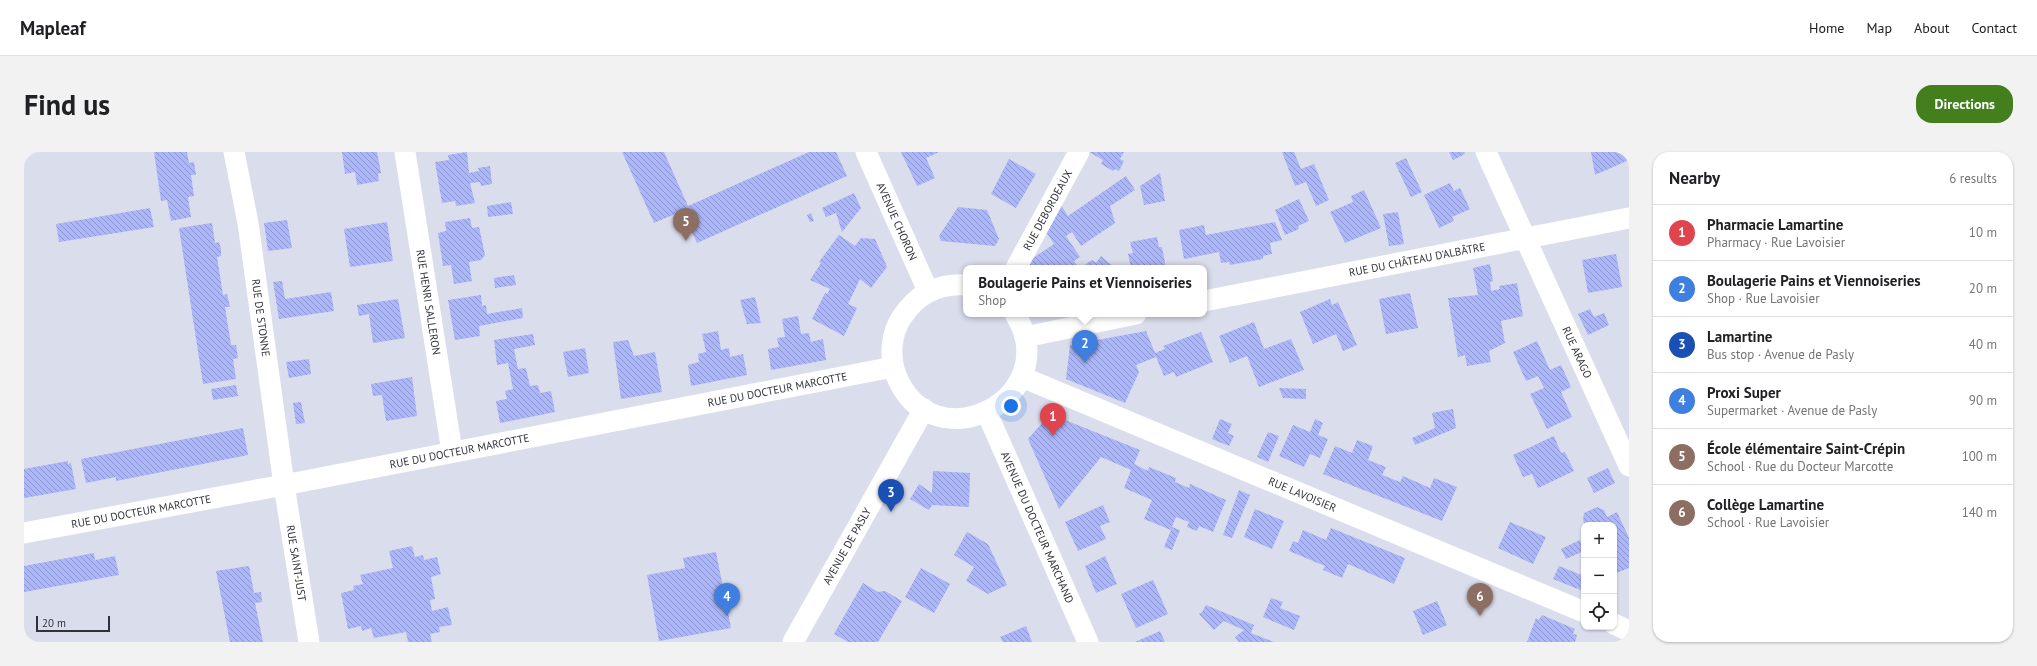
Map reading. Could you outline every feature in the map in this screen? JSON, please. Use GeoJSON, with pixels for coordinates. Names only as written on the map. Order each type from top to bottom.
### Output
{"type":"FeatureCollection","features":[{"type":"Feature","properties":{"kind":"street","name":"RUE DE STONNE"},"geometry":{"type":"LineString","coordinates":[[234,152],[248,223],[284,485]]}},
{"type":"Feature","properties":{"kind":"street","name":"RUE HENRI SALLERON"},"geometry":{"type":"LineString","coordinates":[[405,152],[452,452]]}},
{"type":"Feature","properties":{"kind":"street","name":"AVENUE CHORON"},"geometry":{"type":"LineString","coordinates":[[866,152],[928,292]]}},
{"type":"Feature","properties":{"kind":"street","name":"RUE DEBORDEAUX"},"geometry":{"type":"LineString","coordinates":[[1018,265],[1079,152]]}},
{"type":"Feature","properties":{"kind":"street","name":"RUE ARAGO"},"geometry":{"type":"LineString","coordinates":[[1486,152],[1629,466]]}},
{"type":"Feature","properties":{"kind":"street","name":"RUE DU CHÂTEAU D'ALBÂTRE"},"geometry":{"type":"LineString","coordinates":[[1207,300],[1629,218]]}},
{"type":"Feature","properties":{"kind":"street"},"geometry":{"type":"LineString","coordinates":[[963,285],[952,284],[928,292],[910,305],[898,324],[892,345],[893,367],[900,384],[910,398],[924,409],[944,417],[966,419],[987,413],[1008,398],[1022,376],[1026,357],[1025,337],[1016,317]]}},
{"type":"Feature","properties":{"kind":"street"},"geometry":{"type":"LineString","coordinates":[[1025,337],[1122,317]]}},
{"type":"Feature","properties":{"kind":"street","name":"RUE DU DOCTEUR MARCOTTE"},"geometry":{"type":"LineString","coordinates":[[24,532],[284,485],[893,367]]}},
{"type":"Feature","properties":{"kind":"street","name":"RUE LAVOISIER"},"geometry":{"type":"LineString","coordinates":[[1022,376],[1581,611]]}},
{"type":"Feature","properties":{"kind":"street","name":"AVENUE DE PASLY"},"geometry":{"type":"LineString","coordinates":[[793,642],[924,409]]}},
{"type":"Feature","properties":{"kind":"street","name":"AVENUE DU DOCTEUR MARCHAND"},"geometry":{"type":"LineString","coordinates":[[987,413],[1088,642]]}},
{"type":"Feature","properties":{"kind":"street","name":"RUE SAINT-JUST"},"geometry":{"type":"LineString","coordinates":[[284,485],[309,642]]}},
{"type":"Feature","properties":{"kind":"street"},"geometry":{"type":"LineString","coordinates":[[1617,625],[1629,631]]}},
{"type":"Feature","properties":{"kind":"building"},"geometry":{"type":"Polygon","coordinates":[[[154,152],[187,152],[189,163],[194,162],[196,175],[191,175],[194,196],[188,197],[191,217],[171,221],[167,200],[161,201],[154,152]]]}},
{"type":"Feature","properties":{"kind":"building"},"geometry":{"type":"Polygon","coordinates":[[[342,152],[377,152],[381,173],[378,174],[379,181],[357,185],[355,172],[345,174],[342,152]]]}},
{"type":"Feature","properties":{"kind":"building"},"geometry":{"type":"Polygon","coordinates":[[[467,152],[469,173],[479,171],[478,168],[490,166],[492,184],[481,186],[480,182],[470,183],[475,203],[456,206],[455,201],[442,203],[435,162],[449,160],[448,155],[467,152]]]}},
{"type":"Feature","properties":{"kind":"building"},"geometry":{"type":"Polygon","coordinates":[[[622,152],[664,152],[688,206],[809,152],[836,152],[847,176],[697,243],[682,211],[654,223],[622,152]]]}},
{"type":"Feature","properties":{"kind":"building"},"geometry":{"type":"Polygon","coordinates":[[[901,152],[939,152],[926,158],[935,178],[917,186],[901,152]]]}},
{"type":"Feature","properties":{"kind":"building"},"geometry":{"type":"Polygon","coordinates":[[[1089,152],[1124,152],[1120,159],[1124,161],[1119,171],[1115,169],[1113,171],[1101,164],[1103,160],[1089,152]]]}},
{"type":"Feature","properties":{"kind":"building"},"geometry":{"type":"Polygon","coordinates":[[[1282,152],[1294,152],[1301,169],[1314,164],[1329,200],[1316,206],[1306,182],[1295,186],[1282,152]]]}},
{"type":"Feature","properties":{"kind":"building"},"geometry":{"type":"Polygon","coordinates":[[[1449,152],[1464,152],[1465,154],[1453,160],[1449,152]]]}},
{"type":"Feature","properties":{"kind":"building"},"geometry":{"type":"Polygon","coordinates":[[[1591,152],[1629,152],[1629,160],[1595,175],[1591,152]]]}},
{"type":"Feature","properties":{"kind":"building"},"geometry":{"type":"Polygon","coordinates":[[[1406,158],[1422,192],[1411,197],[1395,163],[1406,158]]]}},
{"type":"Feature","properties":{"kind":"building"},"geometry":{"type":"Polygon","coordinates":[[[1009,159],[1036,174],[1016,208],[991,194],[1009,159]]]}},
{"type":"Feature","properties":{"kind":"building"},"geometry":{"type":"Polygon","coordinates":[[[1160,173],[1165,201],[1144,205],[1140,186],[1160,173]]]}},
{"type":"Feature","properties":{"kind":"building"},"geometry":{"type":"Polygon","coordinates":[[[1126,176],[1135,190],[1110,206],[1115,223],[1081,246],[1072,232],[1066,236],[1080,257],[1074,261],[1077,265],[1029,265],[1030,260],[1054,244],[1046,232],[1061,205],[1068,216],[1126,176]]]}},
{"type":"Feature","properties":{"kind":"building"},"geometry":{"type":"Polygon","coordinates":[[[1450,183],[1454,191],[1460,188],[1470,209],[1452,217],[1454,221],[1439,228],[1424,195],[1450,183]]]}},
{"type":"Feature","properties":{"kind":"building"},"geometry":{"type":"Polygon","coordinates":[[[1364,190],[1381,228],[1345,243],[1330,212],[1353,202],[1351,196],[1364,190]]]}},
{"type":"Feature","properties":{"kind":"building"},"geometry":{"type":"Polygon","coordinates":[[[854,193],[861,208],[842,232],[836,213],[826,217],[822,208],[854,193]]]}},
{"type":"Feature","properties":{"kind":"building"},"geometry":{"type":"Polygon","coordinates":[[[1299,199],[1309,221],[1298,226],[1299,229],[1285,235],[1275,210],[1299,199]]]}},
{"type":"Feature","properties":{"kind":"building"},"geometry":{"type":"Polygon","coordinates":[[[511,202],[513,214],[488,217],[487,206],[511,202]]]}},
{"type":"Feature","properties":{"kind":"building"},"geometry":{"type":"Polygon","coordinates":[[[958,207],[987,210],[999,239],[995,246],[941,241],[939,236],[958,207]]]}},
{"type":"Feature","properties":{"kind":"building"},"geometry":{"type":"Polygon","coordinates":[[[150,208],[154,227],[59,242],[56,224],[150,208]]]}},
{"type":"Feature","properties":{"kind":"building"},"geometry":{"type":"Polygon","coordinates":[[[1398,212],[1404,244],[1389,246],[1383,214],[1398,212]]]}},
{"type":"Feature","properties":{"kind":"building"},"geometry":{"type":"Polygon","coordinates":[[[811,213],[814,221],[810,222],[807,215],[811,213]]]}},
{"type":"Feature","properties":{"kind":"building"},"geometry":{"type":"Polygon","coordinates":[[[470,218],[472,228],[479,227],[485,255],[481,260],[469,262],[472,281],[454,284],[451,265],[443,266],[438,233],[446,231],[445,222],[470,218]]]}},
{"type":"Feature","properties":{"kind":"building"},"geometry":{"type":"Polygon","coordinates":[[[287,220],[292,248],[268,251],[264,223],[287,220]]]}},
{"type":"Feature","properties":{"kind":"building"},"geometry":{"type":"Polygon","coordinates":[[[387,222],[393,261],[350,267],[344,229],[387,222]]]}},
{"type":"Feature","properties":{"kind":"building"},"geometry":{"type":"Polygon","coordinates":[[[1275,222],[1282,240],[1270,243],[1272,254],[1263,256],[1263,259],[1230,265],[1229,262],[1221,263],[1219,252],[1184,259],[1179,230],[1204,225],[1206,235],[1275,222]]]}},
{"type":"Feature","properties":{"kind":"building"},"geometry":{"type":"Polygon","coordinates":[[[212,223],[215,243],[219,242],[221,249],[221,256],[217,257],[223,295],[227,294],[230,307],[225,307],[231,345],[236,345],[238,358],[233,359],[236,379],[203,384],[179,228],[212,223]]]}},
{"type":"Feature","properties":{"kind":"building"},"geometry":{"type":"Polygon","coordinates":[[[839,235],[855,246],[861,238],[875,239],[887,267],[871,288],[860,279],[848,304],[857,308],[844,336],[812,319],[825,293],[827,294],[830,289],[810,280],[821,263],[819,262],[839,235]]]}},
{"type":"Feature","properties":{"kind":"building"},"geometry":{"type":"Polygon","coordinates":[[[1157,237],[1159,247],[1162,247],[1165,265],[1130,265],[1128,254],[1133,253],[1130,242],[1157,237]]]}},
{"type":"Feature","properties":{"kind":"building"},"geometry":{"type":"Polygon","coordinates":[[[1616,254],[1622,287],[1588,293],[1582,260],[1616,254]]]}},
{"type":"Feature","properties":{"kind":"building"},"geometry":{"type":"Polygon","coordinates":[[[1101,256],[1112,265],[1084,265],[1092,260],[1096,263],[1101,256]]]}},
{"type":"Feature","properties":{"kind":"building"},"geometry":{"type":"Polygon","coordinates":[[[1490,264],[1493,281],[1490,282],[1491,291],[1500,289],[1499,286],[1517,283],[1523,316],[1501,321],[1505,343],[1489,351],[1491,362],[1467,366],[1465,355],[1458,357],[1448,298],[1478,295],[1473,268],[1490,264]]]}},
{"type":"Feature","properties":{"kind":"building"},"geometry":{"type":"Polygon","coordinates":[[[514,275],[516,285],[495,288],[494,278],[514,275]]]}},
{"type":"Feature","properties":{"kind":"building"},"geometry":{"type":"Polygon","coordinates":[[[282,281],[285,299],[331,292],[334,311],[279,319],[273,282],[282,281]]]}},
{"type":"Feature","properties":{"kind":"building"},"geometry":{"type":"Polygon","coordinates":[[[1410,293],[1418,328],[1386,334],[1379,299],[1410,293]]]}},
{"type":"Feature","properties":{"kind":"building"},"geometry":{"type":"Polygon","coordinates":[[[481,295],[482,306],[486,305],[487,314],[522,308],[523,318],[479,326],[480,336],[455,340],[448,300],[481,295]]]}},
{"type":"Feature","properties":{"kind":"building"},"geometry":{"type":"Polygon","coordinates":[[[755,297],[761,323],[747,324],[740,300],[755,297]]]}},
{"type":"Feature","properties":{"kind":"building"},"geometry":{"type":"Polygon","coordinates":[[[398,299],[405,338],[373,343],[369,314],[359,316],[357,305],[398,299]]]}},
{"type":"Feature","properties":{"kind":"building"},"geometry":{"type":"Polygon","coordinates":[[[1330,299],[1332,305],[1338,302],[1357,345],[1343,351],[1336,334],[1313,344],[1300,312],[1330,299]]]}},
{"type":"Feature","properties":{"kind":"building"},"geometry":{"type":"Polygon","coordinates":[[[1590,309],[1594,317],[1604,313],[1609,325],[1588,335],[1578,314],[1590,309]]]}},
{"type":"Feature","properties":{"kind":"building"},"geometry":{"type":"Polygon","coordinates":[[[798,316],[801,334],[809,333],[811,342],[823,339],[826,360],[771,370],[768,349],[779,347],[777,338],[785,337],[782,319],[798,316]]]}},
{"type":"Feature","properties":{"kind":"building"},"geometry":{"type":"Polygon","coordinates":[[[1254,322],[1264,349],[1291,339],[1304,370],[1259,387],[1247,356],[1230,363],[1219,336],[1254,322]]]}},
{"type":"Feature","properties":{"kind":"building"},"geometry":{"type":"Polygon","coordinates":[[[718,331],[721,350],[729,348],[730,357],[743,354],[747,375],[691,386],[688,365],[699,362],[698,354],[706,352],[702,334],[718,331]]]}},
{"type":"Feature","properties":{"kind":"building"},"geometry":{"type":"Polygon","coordinates":[[[1146,331],[1155,353],[1165,349],[1163,346],[1201,332],[1213,362],[1176,377],[1174,372],[1164,376],[1156,357],[1136,365],[1139,372],[1125,403],[1066,379],[1070,345],[1146,331]]]}},
{"type":"Feature","properties":{"kind":"building"},"geometry":{"type":"Polygon","coordinates":[[[533,334],[535,345],[514,349],[518,369],[526,368],[530,386],[538,385],[540,393],[551,391],[555,412],[500,423],[496,401],[507,399],[505,391],[513,389],[508,363],[497,365],[494,340],[533,334]]]}},
{"type":"Feature","properties":{"kind":"building"},"geometry":{"type":"Polygon","coordinates":[[[628,340],[634,356],[655,352],[662,392],[621,399],[613,342],[628,340]]]}},
{"type":"Feature","properties":{"kind":"building"},"geometry":{"type":"Polygon","coordinates":[[[1537,341],[1550,370],[1561,365],[1571,387],[1561,392],[1572,417],[1547,429],[1530,394],[1544,388],[1538,376],[1526,381],[1513,352],[1537,341]]]}},
{"type":"Feature","properties":{"kind":"building"},"geometry":{"type":"Polygon","coordinates":[[[585,348],[589,373],[568,377],[563,352],[585,348]]]}},
{"type":"Feature","properties":{"kind":"building"},"geometry":{"type":"Polygon","coordinates":[[[309,359],[311,374],[289,378],[286,362],[309,359]]]}},
{"type":"Feature","properties":{"kind":"building"},"geometry":{"type":"Polygon","coordinates":[[[412,377],[417,416],[386,421],[382,395],[373,396],[371,384],[412,377]]]}},
{"type":"Feature","properties":{"kind":"building"},"geometry":{"type":"Polygon","coordinates":[[[236,385],[238,396],[213,400],[211,389],[236,385]]]}},
{"type":"Feature","properties":{"kind":"building"},"geometry":{"type":"Polygon","coordinates":[[[1279,388],[1306,389],[1306,399],[1283,398],[1279,388]]]}},
{"type":"Feature","properties":{"kind":"building"},"geometry":{"type":"Polygon","coordinates":[[[301,402],[305,423],[296,424],[293,403],[301,402]]]}},
{"type":"Feature","properties":{"kind":"building"},"geometry":{"type":"Polygon","coordinates":[[[1453,409],[1456,428],[1415,445],[1412,438],[1435,428],[1432,413],[1453,409]]]}},
{"type":"Feature","properties":{"kind":"building"},"geometry":{"type":"Polygon","coordinates":[[[1050,414],[1140,450],[1134,464],[1148,471],[1149,467],[1176,478],[1175,482],[1189,488],[1190,484],[1226,500],[1213,532],[1199,526],[1197,531],[1187,527],[1189,522],[1176,517],[1172,527],[1180,530],[1172,550],[1164,547],[1171,530],[1144,519],[1152,500],[1124,488],[1131,470],[1101,457],[1059,509],[1028,439],[1050,414]]]}},
{"type":"Feature","properties":{"kind":"building"},"geometry":{"type":"Polygon","coordinates":[[[1220,419],[1232,424],[1228,433],[1234,436],[1229,446],[1212,439],[1220,419]]]}},
{"type":"Feature","properties":{"kind":"building"},"geometry":{"type":"Polygon","coordinates":[[[1315,419],[1323,423],[1318,435],[1328,439],[1320,458],[1310,454],[1304,467],[1279,456],[1293,425],[1310,432],[1315,419]]]}},
{"type":"Feature","properties":{"kind":"building"},"geometry":{"type":"Polygon","coordinates":[[[243,428],[248,455],[116,481],[116,477],[86,483],[81,459],[243,428]]]}},
{"type":"Feature","properties":{"kind":"building"},"geometry":{"type":"Polygon","coordinates":[[[1268,432],[1279,436],[1268,462],[1257,457],[1268,432]]]}},
{"type":"Feature","properties":{"kind":"building"},"geometry":{"type":"Polygon","coordinates":[[[1554,436],[1561,453],[1565,452],[1574,471],[1538,488],[1532,474],[1523,477],[1513,455],[1554,436]]]}},
{"type":"Feature","properties":{"kind":"building"},"geometry":{"type":"Polygon","coordinates":[[[1357,440],[1373,446],[1368,460],[1386,467],[1382,475],[1400,482],[1403,476],[1430,488],[1434,478],[1457,487],[1442,521],[1323,474],[1335,446],[1352,453],[1357,440]]]}},
{"type":"Feature","properties":{"kind":"building"},"geometry":{"type":"Polygon","coordinates":[[[68,461],[68,464],[71,463],[76,489],[24,498],[24,469],[68,461]]]}},
{"type":"Feature","properties":{"kind":"building"},"geometry":{"type":"Polygon","coordinates":[[[1608,468],[1615,483],[1594,493],[1587,478],[1608,468]]]}},
{"type":"Feature","properties":{"kind":"building"},"geometry":{"type":"Polygon","coordinates":[[[933,471],[970,473],[969,507],[932,505],[929,510],[910,499],[919,484],[932,493],[933,471]]]}},
{"type":"Feature","properties":{"kind":"building"},"geometry":{"type":"Polygon","coordinates":[[[1239,490],[1250,495],[1232,538],[1223,535],[1239,490]]]}},
{"type":"Feature","properties":{"kind":"building"},"geometry":{"type":"Polygon","coordinates":[[[1103,505],[1110,522],[1100,526],[1106,539],[1078,551],[1065,522],[1103,505]]]}},
{"type":"Feature","properties":{"kind":"building"},"geometry":{"type":"Polygon","coordinates":[[[1597,507],[1604,510],[1607,517],[1617,512],[1629,538],[1629,568],[1617,573],[1617,522],[1584,522],[1584,513],[1597,507]]]}},
{"type":"Feature","properties":{"kind":"building"},"geometry":{"type":"Polygon","coordinates":[[[1255,509],[1284,521],[1272,549],[1244,537],[1255,509]]]}},
{"type":"Feature","properties":{"kind":"building"},"geometry":{"type":"Polygon","coordinates":[[[1510,522],[1546,537],[1533,564],[1498,548],[1510,522]]]}},
{"type":"Feature","properties":{"kind":"building"},"geometry":{"type":"Polygon","coordinates":[[[1331,528],[1405,558],[1394,584],[1348,564],[1342,578],[1323,570],[1325,566],[1289,551],[1293,541],[1298,543],[1303,530],[1326,540],[1331,528]]]}},
{"type":"Feature","properties":{"kind":"building"},"geometry":{"type":"Polygon","coordinates":[[[967,532],[988,544],[1007,585],[988,594],[966,581],[974,567],[954,555],[967,532]]]}},
{"type":"Feature","properties":{"kind":"building"},"geometry":{"type":"Polygon","coordinates":[[[1580,540],[1581,552],[1566,559],[1561,549],[1580,540]]]}},
{"type":"Feature","properties":{"kind":"building"},"geometry":{"type":"Polygon","coordinates":[[[412,546],[415,557],[423,555],[424,560],[437,557],[441,574],[431,577],[435,599],[430,600],[432,611],[448,607],[452,625],[439,627],[440,632],[430,634],[432,642],[408,642],[406,632],[374,638],[371,628],[362,631],[361,626],[348,629],[341,593],[354,590],[353,586],[363,584],[360,575],[393,568],[389,551],[412,546]]]}},
{"type":"Feature","properties":{"kind":"building"},"geometry":{"type":"Polygon","coordinates":[[[716,552],[731,628],[659,641],[647,575],[685,568],[683,558],[716,552]]]}},
{"type":"Feature","properties":{"kind":"building"},"geometry":{"type":"Polygon","coordinates":[[[94,553],[95,560],[115,556],[119,575],[24,592],[24,566],[94,553]]]}},
{"type":"Feature","properties":{"kind":"building"},"geometry":{"type":"Polygon","coordinates":[[[1105,556],[1117,584],[1096,593],[1085,566],[1105,556]]]}},
{"type":"Feature","properties":{"kind":"building"},"geometry":{"type":"Polygon","coordinates":[[[249,566],[254,593],[261,592],[262,602],[255,603],[263,642],[230,642],[216,571],[249,566]]]}},
{"type":"Feature","properties":{"kind":"building"},"geometry":{"type":"Polygon","coordinates":[[[1559,566],[1581,575],[1581,590],[1553,579],[1559,566]]]}},
{"type":"Feature","properties":{"kind":"building"},"geometry":{"type":"Polygon","coordinates":[[[921,568],[950,584],[934,613],[905,597],[921,568]]]}},
{"type":"Feature","properties":{"kind":"building"},"geometry":{"type":"Polygon","coordinates":[[[1153,580],[1168,614],[1136,628],[1121,594],[1153,580]]]}},
{"type":"Feature","properties":{"kind":"building"},"geometry":{"type":"Polygon","coordinates":[[[863,583],[878,592],[885,591],[902,601],[878,642],[848,642],[834,634],[863,583]]]}},
{"type":"Feature","properties":{"kind":"building"},"geometry":{"type":"Polygon","coordinates":[[[1271,598],[1283,602],[1280,608],[1300,616],[1294,630],[1263,617],[1271,598]]]}},
{"type":"Feature","properties":{"kind":"building"},"geometry":{"type":"Polygon","coordinates":[[[1437,601],[1447,625],[1423,635],[1413,611],[1437,601]]]}},
{"type":"Feature","properties":{"kind":"building"},"geometry":{"type":"Polygon","coordinates":[[[1206,605],[1254,625],[1251,633],[1274,642],[1239,642],[1235,637],[1244,630],[1224,621],[1214,630],[1199,614],[1206,605]]]}},
{"type":"Feature","properties":{"kind":"building"},"geometry":{"type":"Polygon","coordinates":[[[1542,615],[1575,629],[1573,634],[1577,635],[1575,642],[1527,642],[1536,618],[1539,620],[1542,615]]]}},
{"type":"Feature","properties":{"kind":"building"},"geometry":{"type":"Polygon","coordinates":[[[1026,626],[1032,642],[1003,642],[1000,637],[1026,626]]]}},
{"type":"Feature","properties":{"kind":"building"},"geometry":{"type":"Polygon","coordinates":[[[1160,631],[1165,642],[1135,642],[1160,631]]]}},
{"type":"Feature","properties":{"kind":"place","name":"École élémentaire Saint-Crépin"},"geometry":{"type":"Point","coordinates":[686,241]}},
{"type":"Feature","properties":{"kind":"place","name":"Boulagerie Pains et Viennoiseries"},"geometry":{"type":"Point","coordinates":[1085,363]}},
{"type":"Feature","properties":{"kind":"place","name":"Pharmacie Lamartine"},"geometry":{"type":"Point","coordinates":[1053,436]}},
{"type":"Feature","properties":{"kind":"place","name":"Lamartine"},"geometry":{"type":"Point","coordinates":[891,512]}},
{"type":"Feature","properties":{"kind":"place","name":"Proxi Super"},"geometry":{"type":"Point","coordinates":[727,616]}},
{"type":"Feature","properties":{"kind":"place","name":"Collège Lamartine"},"geometry":{"type":"Point","coordinates":[1480,616]}}]}
